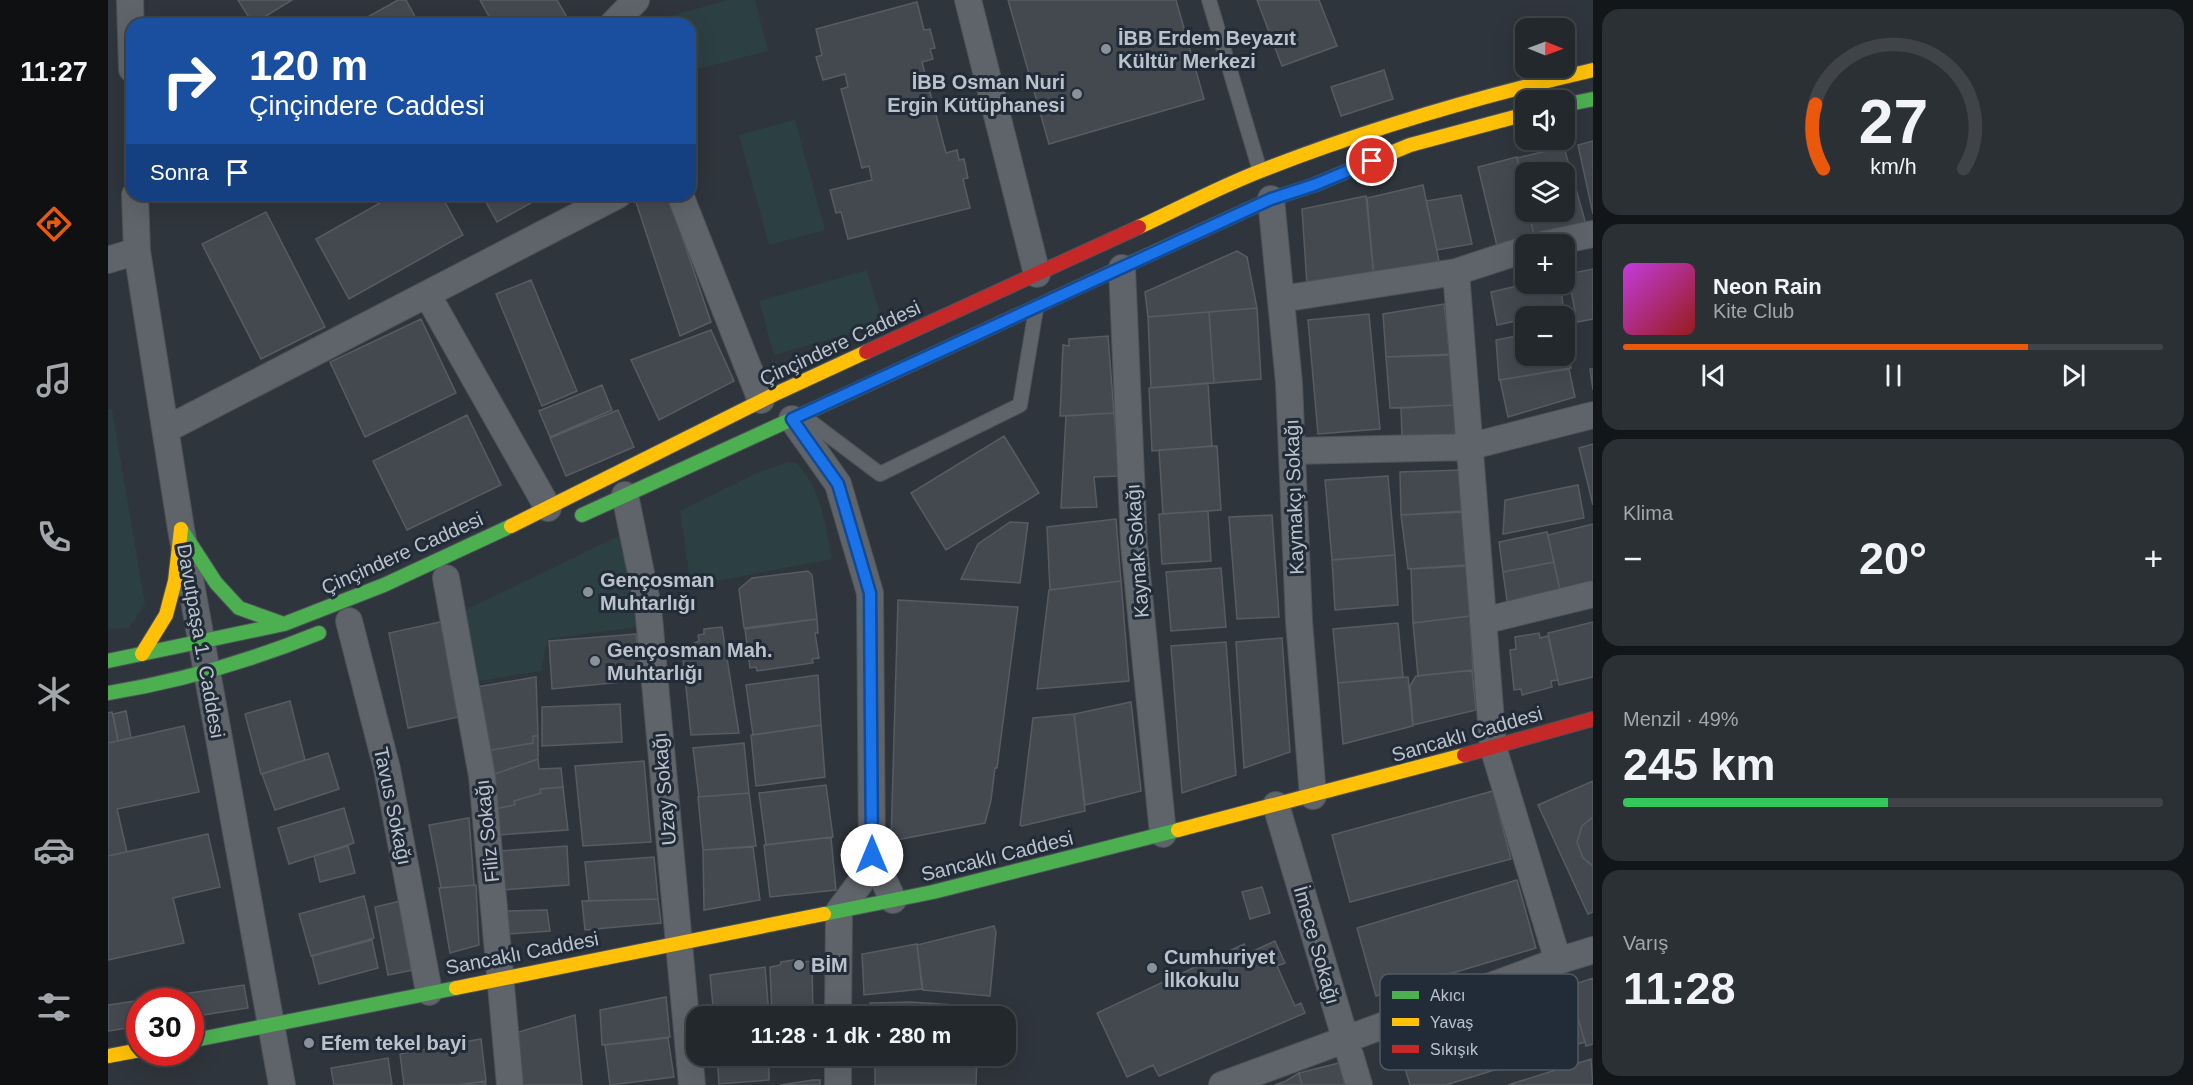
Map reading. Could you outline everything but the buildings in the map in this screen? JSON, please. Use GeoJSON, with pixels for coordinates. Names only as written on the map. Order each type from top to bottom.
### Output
{"type":"FeatureCollection","features":[{"type":"Feature","properties":{"kind":"main road","name":"Çinçindere Caddesi"},"geometry":{"type":"LineString","coordinates":[[573,520],[1122,268],[1265,185],[1326,146],[1434,112],[1593,70]]}},
{"type":"Feature","properties":{"kind":"main road"},"geometry":{"type":"LineString","coordinates":[[1575,103],[1593,99]]}},
{"type":"Feature","properties":{"kind":"main road","name":"Çinçindere Caddesi"},"geometry":{"type":"LineString","coordinates":[[108,661],[284,624],[384,585],[548,508],[762,400],[1037,274],[1265,185],[1314,185],[1410,145],[1515,117]]}},
{"type":"Feature","properties":{"kind":"main road"},"geometry":{"type":"LineString","coordinates":[[181,529],[216,583],[239,608],[284,624]]}},
{"type":"Feature","properties":{"kind":"main road"},"geometry":{"type":"LineString","coordinates":[[142,654],[166,615],[176,581],[181,529]]}},
{"type":"Feature","properties":{"kind":"main road"},"geometry":{"type":"LineString","coordinates":[[108,693],[169,684],[251,660],[344,623]]}},
{"type":"Feature","properties":{"kind":"main road","name":"Sancaklı Caddesi"},"geometry":{"type":"LineString","coordinates":[[204,1038],[893,900],[1313,796],[1593,719]]}},
{"type":"Feature","properties":{"kind":"main road"},"geometry":{"type":"LineString","coordinates":[[108,1056],[126,1053]]}},
{"type":"Feature","properties":{"kind":"street"},"geometry":{"type":"LineString","coordinates":[[130,0],[131,18]]}},
{"type":"Feature","properties":{"kind":"street"},"geometry":{"type":"LineString","coordinates":[[619,18],[636,0]]}},
{"type":"Feature","properties":{"kind":"street"},"geometry":{"type":"LineString","coordinates":[[968,0],[1037,274]]}},
{"type":"Feature","properties":{"kind":"street","name":"Kaymakçı Sokağı"},"geometry":{"type":"LineString","coordinates":[[1265,185],[1281,299],[1292,451],[1299,621],[1313,796]]}},
{"type":"Feature","properties":{"kind":"street","name":"Davutpaşa 1. Caddesi"},"geometry":{"type":"LineString","coordinates":[[135,201],[137,251],[167,429],[181,529],[282,1085]]}},
{"type":"Feature","properties":{"kind":"street"},"geometry":{"type":"LineString","coordinates":[[167,429],[606,201]]}},
{"type":"Feature","properties":{"kind":"street"},"geometry":{"type":"LineString","coordinates":[[682,201],[762,400]]}},
{"type":"Feature","properties":{"kind":"street"},"geometry":{"type":"LineString","coordinates":[[1575,238],[1593,234]]}},
{"type":"Feature","properties":{"kind":"street"},"geometry":{"type":"LineString","coordinates":[[108,260],[137,251]]}},
{"type":"Feature","properties":{"kind":"street"},"geometry":{"type":"LineString","coordinates":[[1281,299],[1456,272],[1515,253]]}},
{"type":"Feature","properties":{"kind":"street","name":"Kaynak Sokağı"},"geometry":{"type":"LineString","coordinates":[[1122,268],[1134,544],[1163,834]]}},
{"type":"Feature","properties":{"kind":"street"},"geometry":{"type":"LineString","coordinates":[[1456,272],[1493,747],[1558,961]]}},
{"type":"Feature","properties":{"kind":"street"},"geometry":{"type":"LineString","coordinates":[[427,294],[548,508]]}},
{"type":"Feature","properties":{"kind":"street"},"geometry":{"type":"LineString","coordinates":[[1292,451],[1468,447],[1593,415]]}},
{"type":"Feature","properties":{"kind":"street"},"geometry":{"type":"LineString","coordinates":[[797,417],[838,484],[870,593],[872,855],[860,883],[839,911],[838,1006]]}},
{"type":"Feature","properties":{"kind":"street","name":"Uzay Sokağı"},"geometry":{"type":"LineString","coordinates":[[625,495],[648,607],[692,1085]]}},
{"type":"Feature","properties":{"kind":"street","name":"Filiz Sokağı"},"geometry":{"type":"LineString","coordinates":[[446,578],[482,776],[510,1085]]}},
{"type":"Feature","properties":{"kind":"street"},"geometry":{"type":"LineString","coordinates":[[1484,621],[1593,594]]}},
{"type":"Feature","properties":{"kind":"street","name":"Tavus Sokağı"},"geometry":{"type":"LineString","coordinates":[[344,623],[387,769],[429,992]]}},
{"type":"Feature","properties":{"kind":"street","name":"İmece Sokağı"},"geometry":{"type":"LineString","coordinates":[[1276,805],[1359,1085]]}},
{"type":"Feature","properties":{"kind":"street"},"geometry":{"type":"LineString","coordinates":[[872,855],[893,900]]}},
{"type":"Feature","properties":{"kind":"street"},"geometry":{"type":"LineString","coordinates":[[1523,974],[1593,950]]}},
{"type":"Feature","properties":{"kind":"street"},"geometry":{"type":"LineString","coordinates":[[1222,1085],[1380,1027]]}},
{"type":"Feature","properties":{"kind":"street"},"geometry":{"type":"LineString","coordinates":[[838,1066],[838,1085]]}},
{"type":"Feature","properties":{"kind":"lane"},"geometry":{"type":"LineString","coordinates":[[1209,0],[1265,185]]}},
{"type":"Feature","properties":{"kind":"lane"},"geometry":{"type":"LineString","coordinates":[[797,417],[880,474],[1020,405],[1036,307]]}},
{"type":"Feature","properties":{"kind":"shaded area"},"geometry":{"type":"Polygon","coordinates":[[[728,0],[755,0],[768,51],[696,69],[696,18],[664,18],[728,0]]]}},
{"type":"Feature","properties":{"kind":"shaded area"},"geometry":{"type":"Polygon","coordinates":[[[795,120],[825,230],[769,245],[739,135],[795,120]]]}},
{"type":"Feature","properties":{"kind":"shaded area"},"geometry":{"type":"Polygon","coordinates":[[[867,270],[883,324],[774,355],[759,301],[867,270]]]}},
{"type":"Feature","properties":{"kind":"shaded area"},"geometry":{"type":"Polygon","coordinates":[[[112,409],[145,604],[129,628],[108,629],[108,410],[112,409]]]}},
{"type":"Feature","properties":{"kind":"shaded area"},"geometry":{"type":"Polygon","coordinates":[[[788,462],[796,463],[812,484],[821,508],[832,559],[691,586],[680,511],[755,474],[788,462]]]}},
{"type":"Feature","properties":{"kind":"shaded area"},"geometry":{"type":"Polygon","coordinates":[[[627,532],[639,627],[548,639],[541,671],[467,683],[455,615],[627,532]]]}},
{"type":"Feature","properties":{"kind":"traffic: fast"},"geometry":{"type":"LineString","coordinates":[[1575,103],[1593,99]]}},
{"type":"Feature","properties":{"kind":"traffic: fast"},"geometry":{"type":"LineString","coordinates":[[582,515],[860,388]]}},
{"type":"Feature","properties":{"kind":"traffic: fast"},"geometry":{"type":"LineString","coordinates":[[108,661],[284,624],[384,585],[511,526]]}},
{"type":"Feature","properties":{"kind":"traffic: fast"},"geometry":{"type":"LineString","coordinates":[[181,529],[216,583],[239,608],[284,624]]}},
{"type":"Feature","properties":{"kind":"traffic: fast"},"geometry":{"type":"LineString","coordinates":[[108,693],[215,669],[319,633]]}},
{"type":"Feature","properties":{"kind":"traffic: fast"},"geometry":{"type":"LineString","coordinates":[[824,914],[933,892],[1178,830]]}},
{"type":"Feature","properties":{"kind":"traffic: fast"},"geometry":{"type":"LineString","coordinates":[[204,1038],[456,988]]}},
{"type":"Feature","properties":{"kind":"traffic: slow"},"geometry":{"type":"LineString","coordinates":[[1139,227],[1247,176],[1344,140],[1468,102],[1593,70]]}},
{"type":"Feature","properties":{"kind":"traffic: slow"},"geometry":{"type":"LineString","coordinates":[[1107,274],[1271,199],[1314,185],[1410,145],[1515,117]]}},
{"type":"Feature","properties":{"kind":"traffic: slow"},"geometry":{"type":"LineString","coordinates":[[511,526],[773,395],[866,352]]}},
{"type":"Feature","properties":{"kind":"traffic: slow"},"geometry":{"type":"LineString","coordinates":[[142,654],[166,615],[175,581],[181,529]]}},
{"type":"Feature","properties":{"kind":"traffic: slow"},"geometry":{"type":"LineString","coordinates":[[1178,830],[1464,755]]}},
{"type":"Feature","properties":{"kind":"traffic: slow"},"geometry":{"type":"LineString","coordinates":[[456,988],[824,914]]}},
{"type":"Feature","properties":{"kind":"traffic: slow"},"geometry":{"type":"LineString","coordinates":[[108,1056],[126,1053]]}},
{"type":"Feature","properties":{"kind":"traffic: jam"},"geometry":{"type":"LineString","coordinates":[[866,352],[1139,227]]}},
{"type":"Feature","properties":{"kind":"traffic: jam"},"geometry":{"type":"LineString","coordinates":[[860,388],[1107,274]]}},
{"type":"Feature","properties":{"kind":"traffic: jam"},"geometry":{"type":"LineString","coordinates":[[1464,755],[1593,719]]}},
{"type":"Feature","properties":{"kind":"place","name":"İBB Erdem Beyazıt Kültür Merkezi"},"geometry":{"type":"Point","coordinates":[1106,49]}},
{"type":"Feature","properties":{"kind":"place","name":"İBB Osman Nuri Ergin Kütüphanesi"},"geometry":{"type":"Point","coordinates":[1077,94]}},
{"type":"Feature","properties":{"kind":"place","name":"Gençosman Muhtarlığı"},"geometry":{"type":"Point","coordinates":[588,592]}},
{"type":"Feature","properties":{"kind":"place","name":"Gençosman Mah. Muhtarlığı"},"geometry":{"type":"Point","coordinates":[595,661]}},
{"type":"Feature","properties":{"kind":"place","name":"BİM"},"geometry":{"type":"Point","coordinates":[799,965]}},
{"type":"Feature","properties":{"kind":"place","name":"Cumhuriyet İlkokulu"},"geometry":{"type":"Point","coordinates":[1152,968]}},
{"type":"Feature","properties":{"kind":"place","name":"Efem tekel bayi"},"geometry":{"type":"Point","coordinates":[309,1043]}},
{"type":"Feature","properties":{"kind":"route"},"geometry":{"type":"LineString","coordinates":[[872,855],[870,593],[838,484],[792,419],[1271,199],[1314,185],[1372,161]]}}]}
